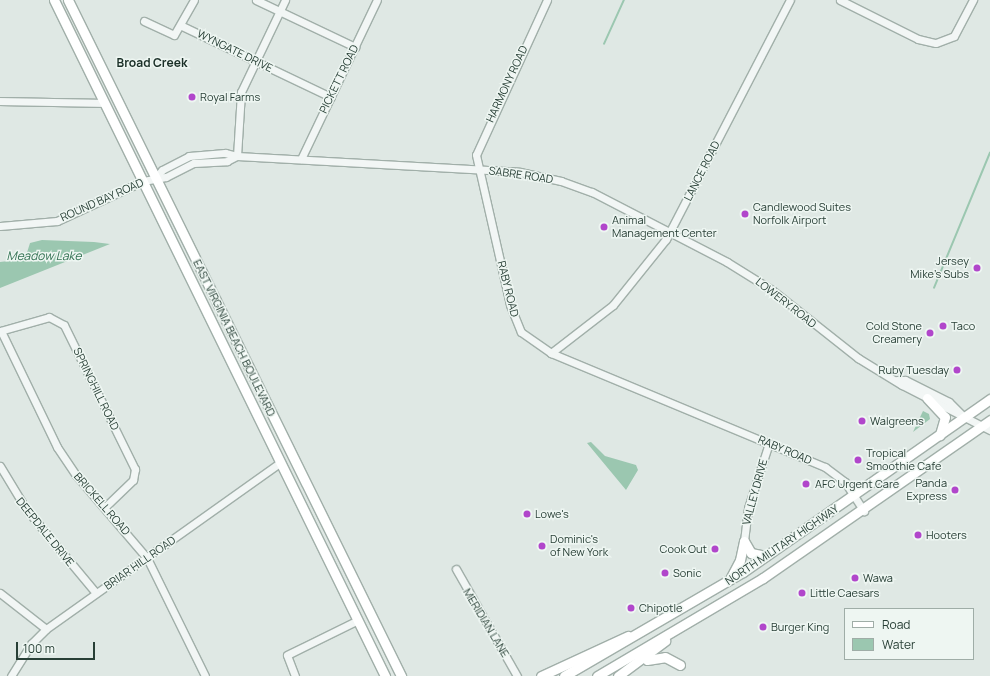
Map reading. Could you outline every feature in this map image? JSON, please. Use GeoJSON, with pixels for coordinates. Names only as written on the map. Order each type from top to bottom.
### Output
{"type":"FeatureCollection","features":[{"type":"Feature","properties":{"kind":"main road","name":"EAST VIRGINIA BEACH BOULEVARD"},"geometry":{"type":"LineString","coordinates":[[54,0],[385,676]]}},
{"type":"Feature","properties":{"kind":"main road","name":"EAST VIRGINIA BEACH BOULEVARD"},"geometry":{"type":"LineString","coordinates":[[68,0],[401,676]]}},
{"type":"Feature","properties":{"kind":"main road"},"geometry":{"type":"LineString","coordinates":[[927,398],[945,417],[940,435]]}},
{"type":"Feature","properties":{"kind":"main road","name":"NORTH MILITARY HIGHWAY"},"geometry":{"type":"LineString","coordinates":[[564,676],[658,624],[728,581],[854,495],[990,399]]}},
{"type":"Feature","properties":{"kind":"main road","name":"NORTH MILITARY HIGHWAY"},"geometry":{"type":"LineString","coordinates":[[597,676],[669,636],[864,511],[986,428],[990,420]]}},
{"type":"Feature","properties":{"kind":"main road"},"geometry":{"type":"LineString","coordinates":[[744,541],[751,553],[766,556]]}},
{"type":"Feature","properties":{"kind":"main road"},"geometry":{"type":"LineString","coordinates":[[728,581],[740,560],[744,541]]}},
{"type":"Feature","properties":{"kind":"main road"},"geometry":{"type":"LineString","coordinates":[[541,676],[600,646],[658,624]]}},
{"type":"Feature","properties":{"kind":"main road"},"geometry":{"type":"LineString","coordinates":[[380,634],[408,676]]}},
{"type":"Feature","properties":{"kind":"main road"},"geometry":{"type":"LineString","coordinates":[[618,676],[640,663],[669,636]]}},
{"type":"Feature","properties":{"kind":"main road"},"geometry":{"type":"LineString","coordinates":[[640,663],[665,657],[680,665]]}},
{"type":"Feature","properties":{"kind":"street"},"geometry":{"type":"LineString","coordinates":[[144,21],[171,36],[182,26],[194,0]]}},
{"type":"Feature","properties":{"kind":"street"},"geometry":{"type":"LineString","coordinates":[[256,0],[355,47]]}},
{"type":"Feature","properties":{"kind":"street"},"geometry":{"type":"LineString","coordinates":[[237,156],[241,92],[285,0]]}},
{"type":"Feature","properties":{"kind":"street","name":"PICKETT ROAD"},"geometry":{"type":"LineString","coordinates":[[300,159],[377,0]]}},
{"type":"Feature","properties":{"kind":"street","name":"HARMONY ROAD"},"geometry":{"type":"LineString","coordinates":[[479,169],[476,155],[480,140],[547,0]]}},
{"type":"Feature","properties":{"kind":"street","name":"LANCE ROAD"},"geometry":{"type":"LineString","coordinates":[[551,353],[613,305],[671,232],[790,0]]}},
{"type":"Feature","properties":{"kind":"street"},"geometry":{"type":"LineString","coordinates":[[840,0],[918,39],[936,43],[954,36],[973,0]]}},
{"type":"Feature","properties":{"kind":"street","name":"WYNGATE DRIVE"},"geometry":{"type":"LineString","coordinates":[[182,26],[331,97]]}},
{"type":"Feature","properties":{"kind":"street"},"geometry":{"type":"LineString","coordinates":[[0,101],[94,105],[104,103]]}},
{"type":"Feature","properties":{"kind":"street"},"geometry":{"type":"LineString","coordinates":[[156,177],[166,177],[194,163],[227,161],[237,156],[479,169]]}},
{"type":"Feature","properties":{"kind":"street","name":"SABRE ROAD"},"geometry":{"type":"LineString","coordinates":[[479,169],[520,172],[569,183],[671,232]]}},
{"type":"Feature","properties":{"kind":"street","name":"RABY ROAD"},"geometry":{"type":"LineString","coordinates":[[479,169],[517,325],[532,343],[551,353],[769,443],[834,472],[854,495],[864,511]]}},
{"type":"Feature","properties":{"kind":"street","name":"ROUND BAY ROAD"},"geometry":{"type":"LineString","coordinates":[[0,226],[57,221],[143,181],[156,177]]}},
{"type":"Feature","properties":{"kind":"street","name":"LOWERY ROAD"},"geometry":{"type":"LineString","coordinates":[[671,232],[753,277],[844,349],[927,398],[986,428]]}},
{"type":"Feature","properties":{"kind":"street","name":"SPRINGHILL ROAD"},"geometry":{"type":"LineString","coordinates":[[0,331],[49,317],[64,325],[135,469],[133,480],[105,507]]}},
{"type":"Feature","properties":{"kind":"street","name":"BRICKELL ROAD"},"geometry":{"type":"LineString","coordinates":[[0,331],[57,447],[76,475],[105,507],[147,558],[205,676]]}},
{"type":"Feature","properties":{"kind":"street","name":"LOWERY ROAD"},"geometry":{"type":"LineString","coordinates":[[897,380],[905,380],[948,402],[965,417]]}},
{"type":"Feature","properties":{"kind":"street","name":"VALLEY DRIVE"},"geometry":{"type":"LineString","coordinates":[[744,541],[748,508],[769,443]]}},
{"type":"Feature","properties":{"kind":"street","name":"BRIAR HILL ROAD"},"geometry":{"type":"LineString","coordinates":[[11,676],[31,644],[46,629],[281,462]]}},
{"type":"Feature","properties":{"kind":"street","name":"DEEPDALE DRIVE"},"geometry":{"type":"LineString","coordinates":[[0,466],[26,509],[96,593]]}},
{"type":"Feature","properties":{"kind":"street","name":"MERIDIAN LANE"},"geometry":{"type":"LineString","coordinates":[[456,569],[517,676]]}},
{"type":"Feature","properties":{"kind":"street"},"geometry":{"type":"LineString","coordinates":[[0,593],[46,629]]}},
{"type":"Feature","properties":{"kind":"street"},"geometry":{"type":"LineString","coordinates":[[295,676],[287,655],[358,620]]}},
{"type":"Feature","properties":{"kind":"water","name":"Meadow Lake"},"geometry":{"type":"Polygon","coordinates":[[[42,240],[110,244],[0,288],[0,262],[25,259],[30,243],[42,240]]]}},
{"type":"Feature","properties":{"kind":"water"},"geometry":{"type":"Polygon","coordinates":[[[923,411],[929,414],[930,419],[913,432],[923,411]]]}},
{"type":"Feature","properties":{"kind":"water"},"geometry":{"type":"Polygon","coordinates":[[[591,442],[605,456],[636,465],[638,470],[626,490],[587,443],[591,442]]]}},
{"type":"Feature","properties":{"kind":"waterway"},"geometry":{"type":"LineString","coordinates":[[604,44],[624,0]]}},
{"type":"Feature","properties":{"kind":"waterway"},"geometry":{"type":"LineString","coordinates":[[934,288],[990,153]]}},
{"type":"Feature","properties":{"kind":"place","name":"Royal Farms"},"geometry":{"type":"Point","coordinates":[192,97]}},
{"type":"Feature","properties":{"kind":"place","name":"Candlewood Suites Norfolk Airport"},"geometry":{"type":"Point","coordinates":[745,214]}},
{"type":"Feature","properties":{"kind":"place","name":"Animal Management Center"},"geometry":{"type":"Point","coordinates":[604,227]}},
{"type":"Feature","properties":{"kind":"place","name":"Jersey Mike's Subs"},"geometry":{"type":"Point","coordinates":[977,268]}},
{"type":"Feature","properties":{"kind":"place","name":"Taco"},"geometry":{"type":"Point","coordinates":[943,326]}},
{"type":"Feature","properties":{"kind":"place","name":"Cold Stone Creamery"},"geometry":{"type":"Point","coordinates":[930,333]}},
{"type":"Feature","properties":{"kind":"place","name":"Ruby Tuesday"},"geometry":{"type":"Point","coordinates":[957,370]}},
{"type":"Feature","properties":{"kind":"place","name":"Walgreens"},"geometry":{"type":"Point","coordinates":[862,421]}},
{"type":"Feature","properties":{"kind":"place","name":"Tropical Smoothie Cafe"},"geometry":{"type":"Point","coordinates":[858,460]}},
{"type":"Feature","properties":{"kind":"place","name":"AFC Urgent Care"},"geometry":{"type":"Point","coordinates":[806,484]}},
{"type":"Feature","properties":{"kind":"place","name":"Panda Express"},"geometry":{"type":"Point","coordinates":[955,490]}},
{"type":"Feature","properties":{"kind":"place","name":"Lowe's"},"geometry":{"type":"Point","coordinates":[527,514]}},
{"type":"Feature","properties":{"kind":"place","name":"Hooters"},"geometry":{"type":"Point","coordinates":[918,535]}},
{"type":"Feature","properties":{"kind":"place","name":"Dominic's of New York"},"geometry":{"type":"Point","coordinates":[542,546]}},
{"type":"Feature","properties":{"kind":"place","name":"Cook Out"},"geometry":{"type":"Point","coordinates":[715,549]}},
{"type":"Feature","properties":{"kind":"place","name":"Sonic"},"geometry":{"type":"Point","coordinates":[665,573]}},
{"type":"Feature","properties":{"kind":"place","name":"Wawa"},"geometry":{"type":"Point","coordinates":[855,578]}},
{"type":"Feature","properties":{"kind":"place","name":"Little Caesars"},"geometry":{"type":"Point","coordinates":[802,593]}},
{"type":"Feature","properties":{"kind":"place","name":"Chipotle"},"geometry":{"type":"Point","coordinates":[631,608]}},
{"type":"Feature","properties":{"kind":"place","name":"Burger King"},"geometry":{"type":"Point","coordinates":[763,627]}},
{"type":"Feature","properties":{"kind":"district","name":"Broad Creek"},"geometry":{"type":"Point","coordinates":[152,63]}}]}
